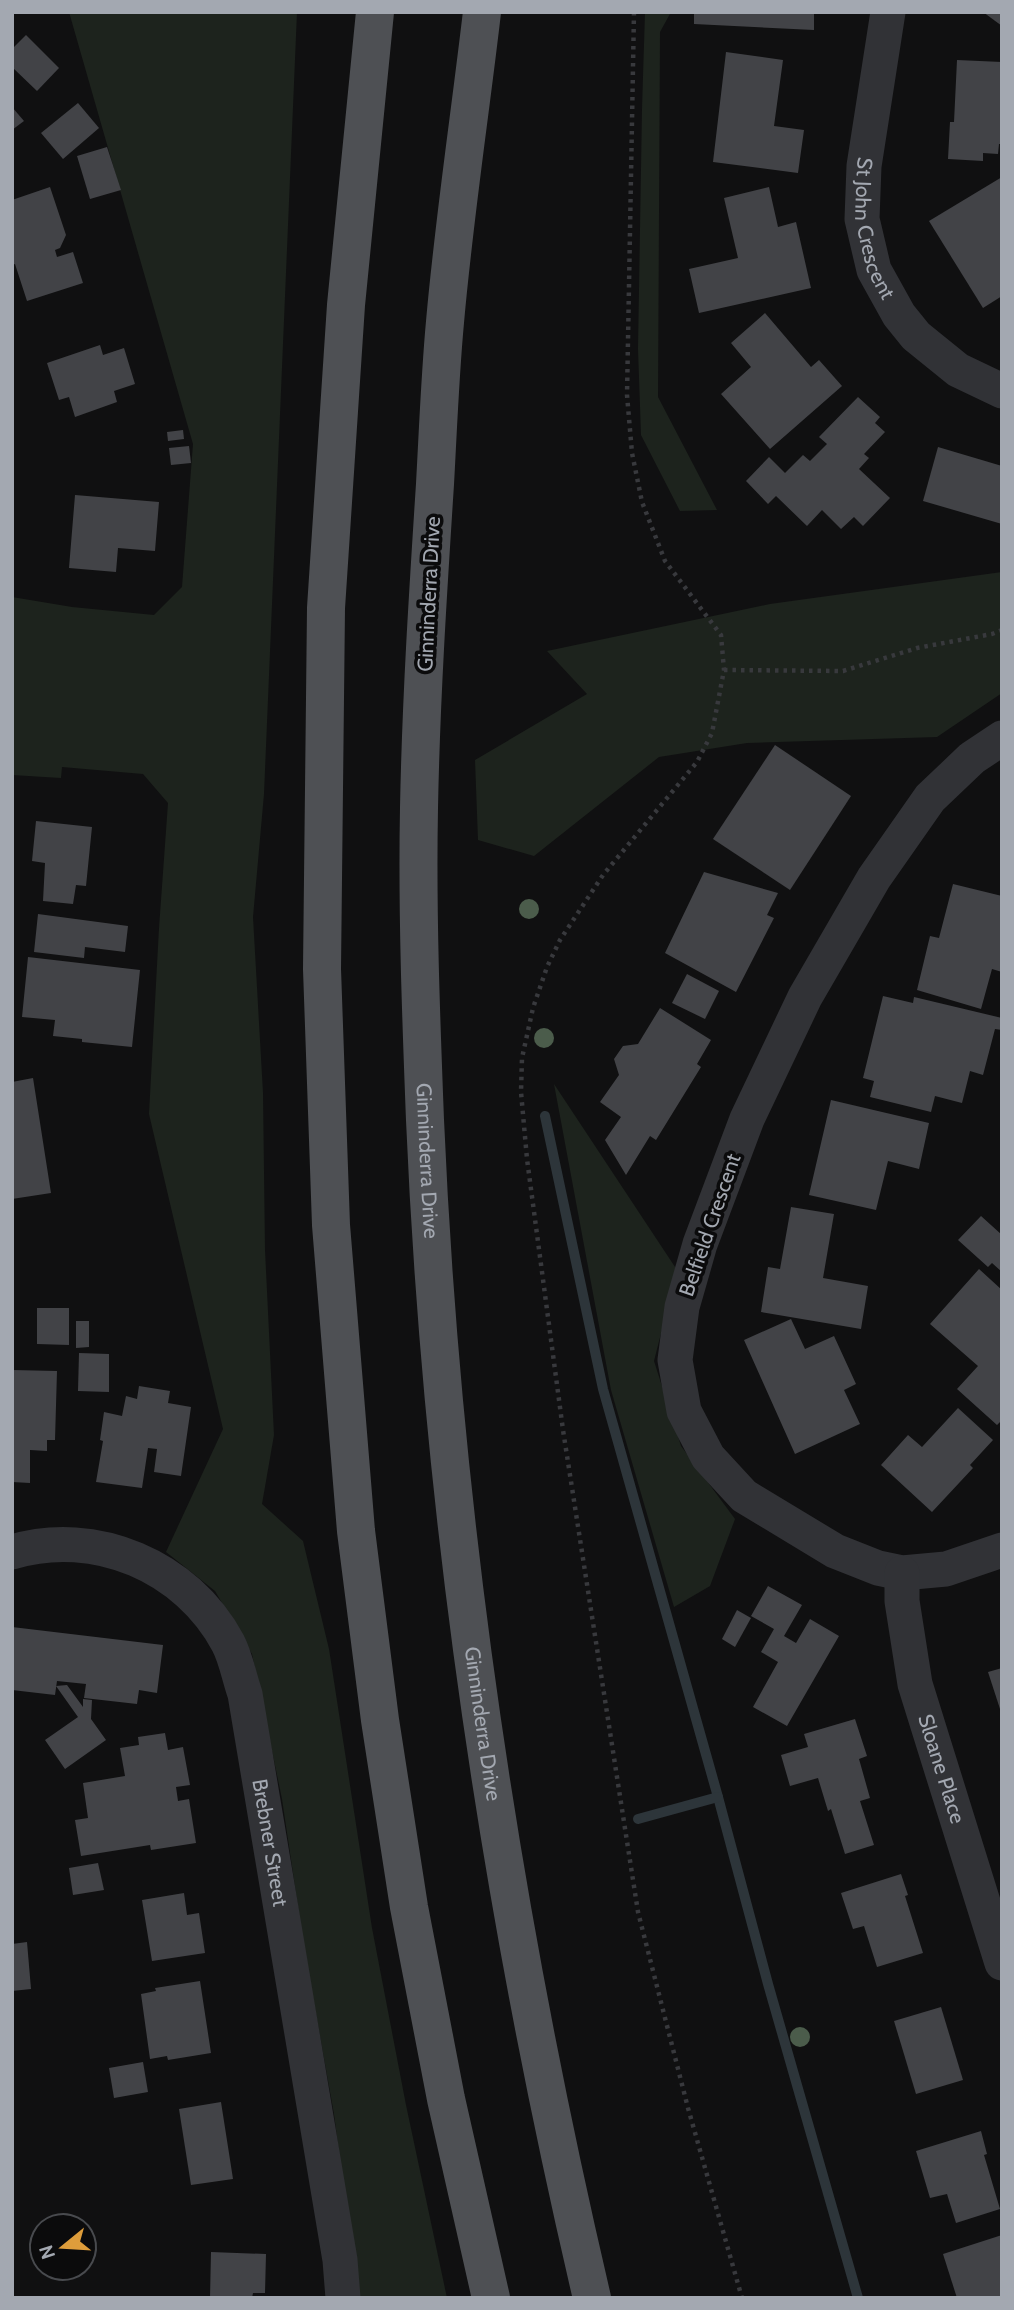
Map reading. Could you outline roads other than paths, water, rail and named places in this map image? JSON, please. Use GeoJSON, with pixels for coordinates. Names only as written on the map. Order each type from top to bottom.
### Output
{"type":"FeatureCollection","features":[{"type":"Feature","properties":{"kind":"main road"},"geometry":{"type":"LineString","coordinates":[[376,12],[346,305],[326,608],[321,970],[331,1225],[356,1531],[380,1720],[410,1907],[446,2099],[491,2298]]}},
{"type":"Feature","properties":{"kind":"main road","name":"Ginninderra Drive"},"geometry":{"type":"LineString","coordinates":[[482,12],[445,321],[426,622],[419,823],[420,995],[429,1210],[457,1537],[481,1725],[513,1923],[548,2104],[592,2298]]}},
{"type":"Feature","properties":{"kind":"street","name":"St John Crescent"},"geometry":{"type":"LineString","coordinates":[[888,12],[864,166],[862,219],[870,257],[874,270],[899,315],[916,336],[958,370],[1002,391]]}},
{"type":"Feature","properties":{"kind":"street","name":"Belfield Crescent"},"geometry":{"type":"LineString","coordinates":[[1002,738],[972,758],[930,798],[874,878],[805,997],[747,1119],[700,1244],[682,1307],[675,1360],[684,1410],[708,1457],[744,1496],[835,1551],[878,1568],[902,1573],[946,1569],[1002,1550]]}},
{"type":"Feature","properties":{"kind":"street","name":"Brebner Street"},"geometry":{"type":"LineString","coordinates":[[12,1552],[39,1546],[90,1545],[139,1559],[182,1585],[216,1623],[229,1645],[245,1694],[340,2260],[343,2298]]}},
{"type":"Feature","properties":{"kind":"street","name":"Sloane Place"},"geometry":{"type":"LineString","coordinates":[[902,1573],[902,1601],[915,1684],[1002,1963]]}},
{"type":"Feature","properties":{"kind":"waterway"},"geometry":{"type":"LineString","coordinates":[[545,1116],[603,1389],[858,2298]]}},
{"type":"Feature","properties":{"kind":"waterway"},"geometry":{"type":"LineString","coordinates":[[638,1819],[718,1797]]}}]}
